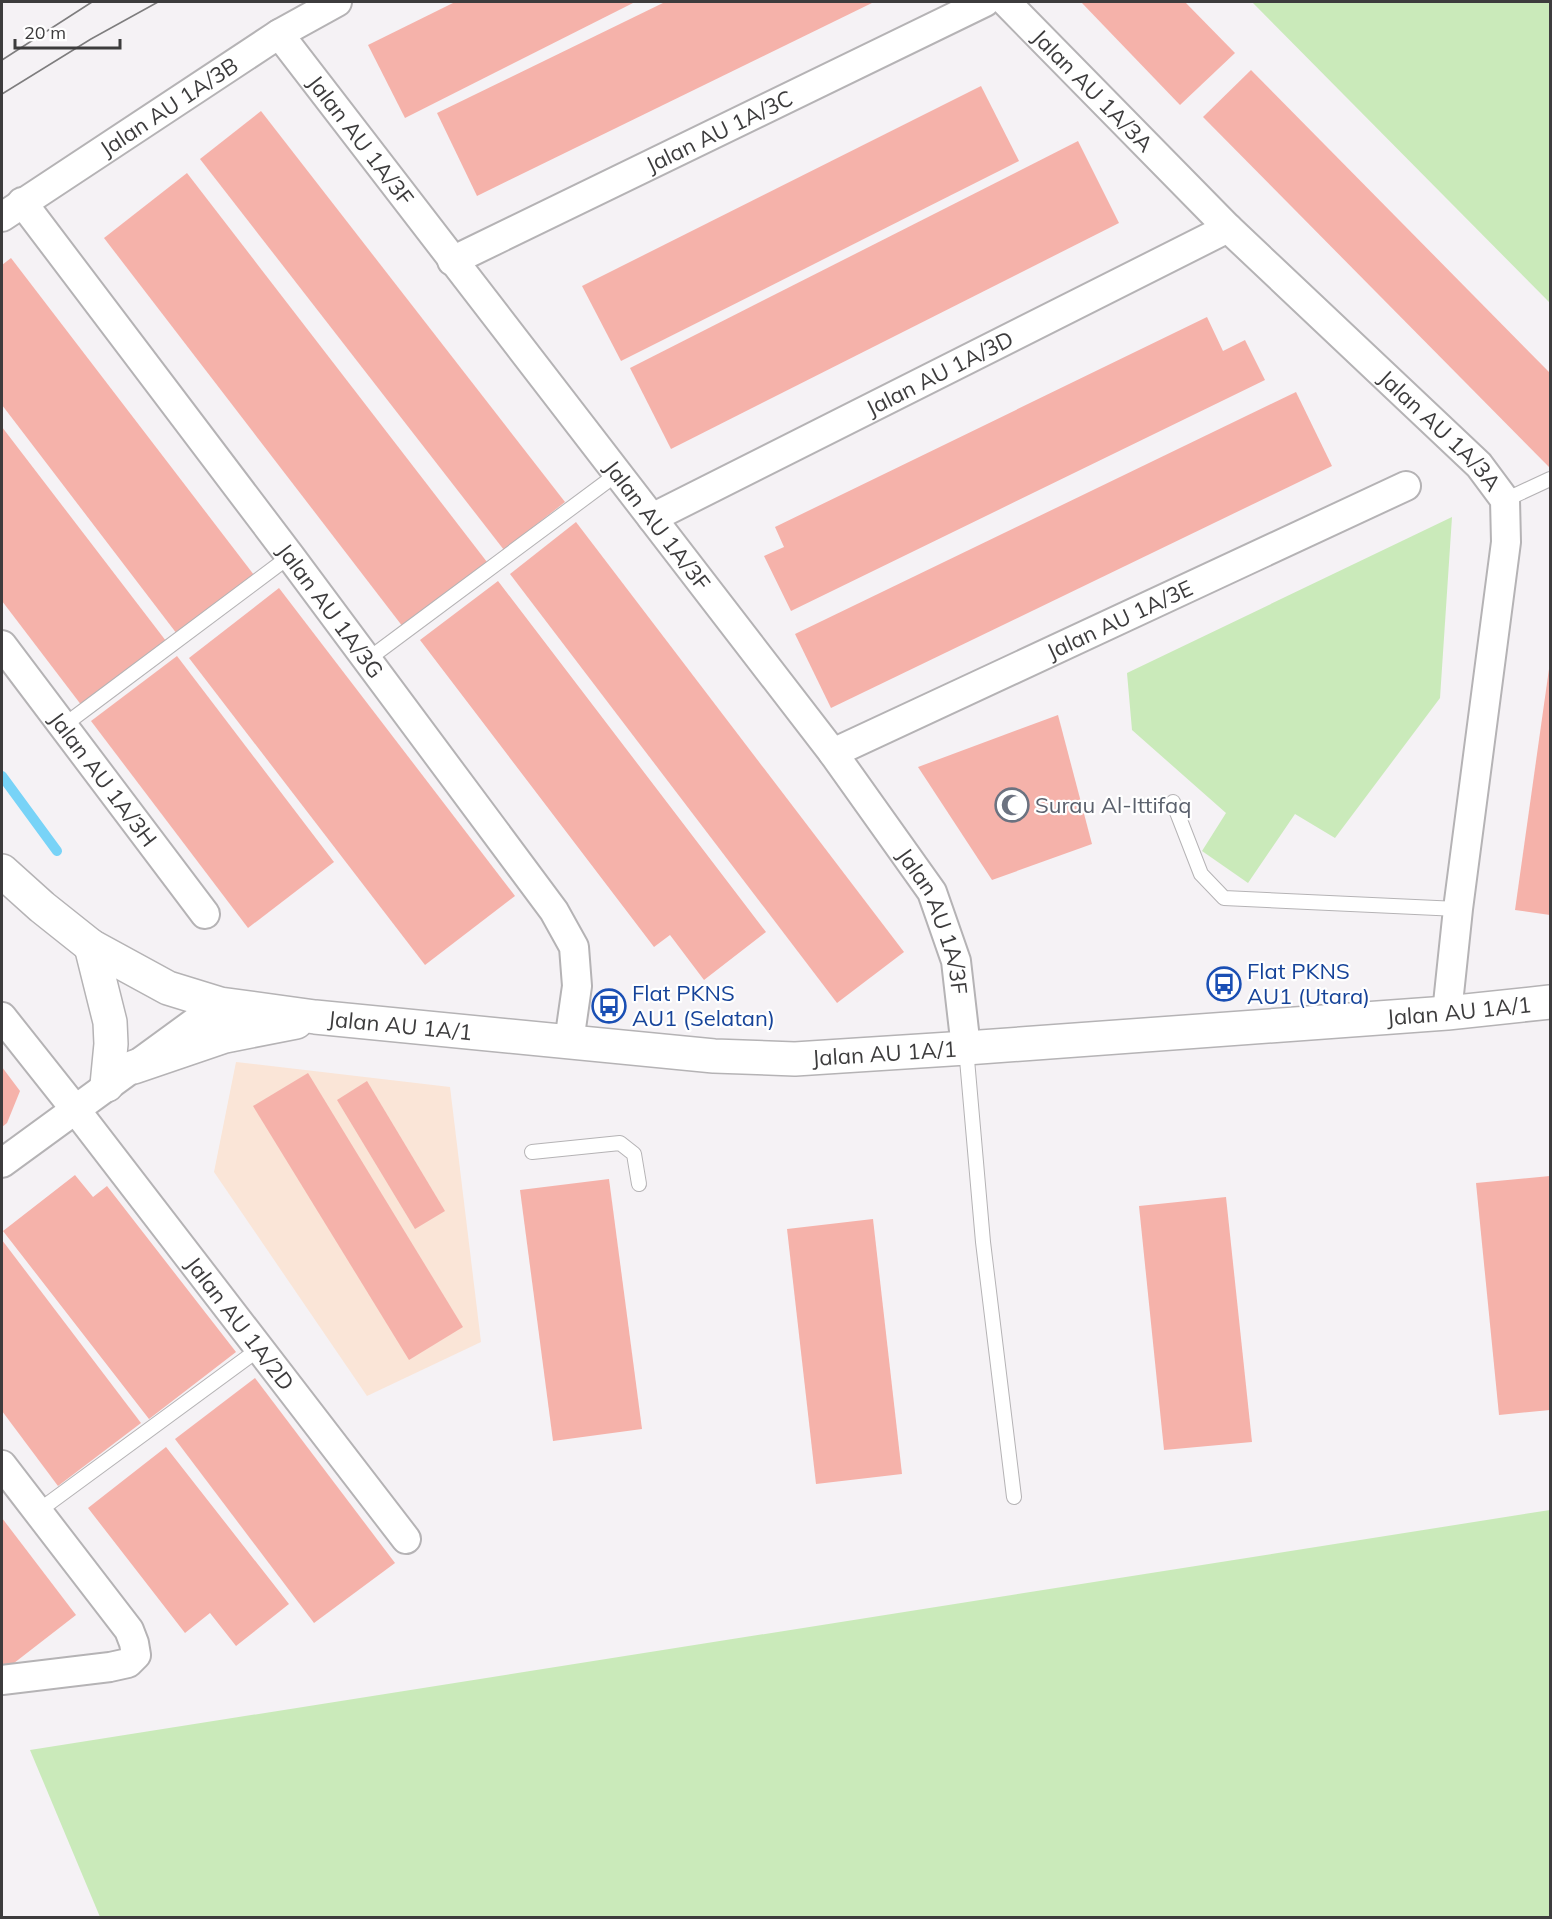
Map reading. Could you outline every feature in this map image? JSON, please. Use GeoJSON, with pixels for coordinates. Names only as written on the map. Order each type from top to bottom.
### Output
{"type":"FeatureCollection","features":[{"type":"Feature","properties":{"kind":"street","name":"Jalan AU 1A/3B"},"geometry":{"type":"LineString","coordinates":[[12,209],[279,34],[337,2]]}},
{"type":"Feature","properties":{"kind":"street","name":"Jalan AU 1A/3C"},"geometry":{"type":"LineString","coordinates":[[452,261],[985,2]]}},
{"type":"Feature","properties":{"kind":"street","name":"Jalan AU 1A/3A"},"geometry":{"type":"LineString","coordinates":[[1006,2],[1228,228],[1479,465],[1505,500],[1506,542],[1446,1013]]}},
{"type":"Feature","properties":{"kind":"street","name":"Jalan AU 1A/3F"},"geometry":{"type":"LineString","coordinates":[[279,34],[833,753],[932,892],[956,961],[966,1048]]}},
{"type":"Feature","properties":{"kind":"street","name":"Jalan AU 1A/3G"},"geometry":{"type":"LineString","coordinates":[[12,209],[290,555],[554,911],[574,947],[577,986],[570,1042]]}},
{"type":"Feature","properties":{"kind":"street","name":"Jalan AU 1A/3D"},"geometry":{"type":"LineString","coordinates":[[652,518],[1228,228]]}},
{"type":"Feature","properties":{"kind":"street","name":"Jalan AU 1A/3E"},"geometry":{"type":"LineString","coordinates":[[833,753],[1406,486]]}},
{"type":"Feature","properties":{"kind":"street","name":"Jalan AU 1A/3H"},"geometry":{"type":"LineString","coordinates":[[2,645],[205,914]]}},
{"type":"Feature","properties":{"kind":"street","name":"Jalan AU 1A/1"},"geometry":{"type":"LineString","coordinates":[[2,871],[91,946],[168,988],[219,1004],[315,1017],[714,1056],[795,1059],[966,1048],[1446,1013],[1551,1002]]}},
{"type":"Feature","properties":{"kind":"street"},"geometry":{"type":"LineString","coordinates":[[91,946],[110,1022],[111,1044],[107,1085]]}},
{"type":"Feature","properties":{"kind":"street"},"geometry":{"type":"LineString","coordinates":[[2,1163],[219,1004]]}},
{"type":"Feature","properties":{"kind":"street","name":"Jalan AU 1A/2D"},"geometry":{"type":"LineString","coordinates":[[2,1017],[406,1539]]}},
{"type":"Feature","properties":{"kind":"street"},"geometry":{"type":"LineString","coordinates":[[134,1066],[225,1036],[258,1031],[315,1017]]}},
{"type":"Feature","properties":{"kind":"street"},"geometry":{"type":"LineString","coordinates":[[2,1465],[129,1630],[136,1655],[128,1662],[110,1667],[2,1680]]}},
{"type":"Feature","properties":{"kind":"lane"},"geometry":{"type":"LineString","coordinates":[[367,660],[617,474]]}},
{"type":"Feature","properties":{"kind":"lane"},"geometry":{"type":"LineString","coordinates":[[1505,500],[1551,479]]}},
{"type":"Feature","properties":{"kind":"lane"},"geometry":{"type":"LineString","coordinates":[[63,726],[290,555]]}},
{"type":"Feature","properties":{"kind":"lane"},"geometry":{"type":"LineString","coordinates":[[1173,802],[1201,874],[1224,898],[1458,909]]}},
{"type":"Feature","properties":{"kind":"lane"},"geometry":{"type":"LineString","coordinates":[[966,1048],[983,1242],[1014,1497]]}},
{"type":"Feature","properties":{"kind":"lane"},"geometry":{"type":"LineString","coordinates":[[532,1152],[620,1143],[634,1154],[639,1184]]}},
{"type":"Feature","properties":{"kind":"lane"},"geometry":{"type":"LineString","coordinates":[[37,1512],[259,1349]]}},
{"type":"Feature","properties":{"kind":"shaded area"},"geometry":{"type":"Polygon","coordinates":[[[236,1062],[450,1087],[481,1342],[367,1396],[214,1172],[236,1062]]]}},
{"type":"Feature","properties":{"kind":"green space"},"geometry":{"type":"Polygon","coordinates":[[[1252,2],[1550,2],[1550,303],[1252,2]]]}},
{"type":"Feature","properties":{"kind":"green space"},"geometry":{"type":"Polygon","coordinates":[[[1452,517],[1440,698],[1335,838],[1295,814],[1248,883],[1202,851],[1226,813],[1132,730],[1127,673],[1452,517]]]}},
{"type":"Feature","properties":{"kind":"green space"},"geometry":{"type":"Polygon","coordinates":[[[1550,1510],[1550,1917],[100,1917],[30,1750],[1550,1510]]]}},
{"type":"Feature","properties":{"kind":"building"},"geometry":{"type":"Polygon","coordinates":[[[455,2],[635,2],[405,118],[368,45],[455,2]]]}},
{"type":"Feature","properties":{"kind":"building"},"geometry":{"type":"Polygon","coordinates":[[[665,2],[874,2],[477,196],[437,113],[665,2]]]}},
{"type":"Feature","properties":{"kind":"building"},"geometry":{"type":"Polygon","coordinates":[[[1081,2],[1185,2],[1235,53],[1180,105],[1081,2]]]}},
{"type":"Feature","properties":{"kind":"building"},"geometry":{"type":"Polygon","coordinates":[[[1251,70],[1550,373],[1550,468],[1203,117],[1251,70]]]}},
{"type":"Feature","properties":{"kind":"building"},"geometry":{"type":"Polygon","coordinates":[[[981,86],[1019,161],[621,361],[582,286],[981,86]]]}},
{"type":"Feature","properties":{"kind":"building"},"geometry":{"type":"Polygon","coordinates":[[[261,111],[565,502],[504,550],[200,159],[261,111]]]}},
{"type":"Feature","properties":{"kind":"building"},"geometry":{"type":"Polygon","coordinates":[[[1078,141],[1119,223],[671,449],[630,368],[1078,141]]]}},
{"type":"Feature","properties":{"kind":"building"},"geometry":{"type":"Polygon","coordinates":[[[187,173],[487,562],[403,627],[104,238],[187,173]]]}},
{"type":"Feature","properties":{"kind":"building"},"geometry":{"type":"Polygon","coordinates":[[[11,258],[254,575],[177,634],[2,405],[2,265],[11,258]]]}},
{"type":"Feature","properties":{"kind":"building"},"geometry":{"type":"Polygon","coordinates":[[[1207,317],[1223,351],[1245,340],[1265,380],[791,611],[764,556],[784,547],[775,527],[1207,317]]]}},
{"type":"Feature","properties":{"kind":"building"},"geometry":{"type":"Polygon","coordinates":[[[1296,392],[1332,466],[831,708],[795,634],[1296,392]]]}},
{"type":"Feature","properties":{"kind":"building"},"geometry":{"type":"Polygon","coordinates":[[[2,427],[166,641],[82,706],[2,601],[2,427]]]}},
{"type":"Feature","properties":{"kind":"building"},"geometry":{"type":"Polygon","coordinates":[[[576,522],[904,952],[837,1003],[510,574],[576,522]]]}},
{"type":"Feature","properties":{"kind":"building"},"geometry":{"type":"Polygon","coordinates":[[[498,581],[766,932],[704,980],[670,935],[654,947],[420,640],[498,581]]]}},
{"type":"Feature","properties":{"kind":"building"},"geometry":{"type":"Polygon","coordinates":[[[279,588],[515,896],[425,965],[189,658],[279,588]]]}},
{"type":"Feature","properties":{"kind":"building"},"geometry":{"type":"Polygon","coordinates":[[[177,656],[334,862],[248,928],[91,721],[177,656]]]}},
{"type":"Feature","properties":{"kind":"building"},"geometry":{"type":"Polygon","coordinates":[[[1550,669],[1550,915],[1515,910],[1550,669]]]}},
{"type":"Feature","properties":{"kind":"building","name":"Surau Al-Ittifaq"},"geometry":{"type":"Polygon","coordinates":[[[1058,715],[1092,844],[992,880],[918,767],[1058,715]]]}},
{"type":"Feature","properties":{"kind":"building"},"geometry":{"type":"Polygon","coordinates":[[[2,1067],[20,1091],[7,1123],[2,1127],[2,1067]]]}},
{"type":"Feature","properties":{"kind":"building"},"geometry":{"type":"Polygon","coordinates":[[[308,1073],[463,1327],[409,1360],[253,1106],[308,1073]]]}},
{"type":"Feature","properties":{"kind":"building"},"geometry":{"type":"Polygon","coordinates":[[[367,1081],[445,1211],[415,1229],[337,1100],[367,1081]]]}},
{"type":"Feature","properties":{"kind":"building"},"geometry":{"type":"Polygon","coordinates":[[[75,1175],[93,1197],[107,1186],[236,1352],[149,1419],[3,1231],[75,1175]]]}},
{"type":"Feature","properties":{"kind":"building"},"geometry":{"type":"Polygon","coordinates":[[[1550,1176],[1550,1410],[1499,1415],[1476,1183],[1550,1176]]]}},
{"type":"Feature","properties":{"kind":"building"},"geometry":{"type":"Polygon","coordinates":[[[609,1179],[642,1429],[553,1441],[520,1190],[609,1179]]]}},
{"type":"Feature","properties":{"kind":"building"},"geometry":{"type":"Polygon","coordinates":[[[1226,1197],[1252,1442],[1164,1450],[1139,1206],[1226,1197]]]}},
{"type":"Feature","properties":{"kind":"building"},"geometry":{"type":"Polygon","coordinates":[[[873,1219],[902,1474],[816,1484],[787,1229],[873,1219]]]}},
{"type":"Feature","properties":{"kind":"building"},"geometry":{"type":"Polygon","coordinates":[[[2,1240],[141,1423],[58,1486],[2,1411],[2,1240]]]}},
{"type":"Feature","properties":{"kind":"building"},"geometry":{"type":"Polygon","coordinates":[[[255,1378],[395,1563],[314,1623],[175,1439],[255,1378]]]}},
{"type":"Feature","properties":{"kind":"building"},"geometry":{"type":"Polygon","coordinates":[[[166,1447],[289,1604],[236,1646],[210,1613],[185,1633],[88,1508],[166,1447]]]}},
{"type":"Feature","properties":{"kind":"building"},"geometry":{"type":"Polygon","coordinates":[[[2,1518],[76,1615],[5,1670],[2,1666],[2,1518]]]}},
{"type":"Feature","properties":{"kind":"waterway"},"geometry":{"type":"LineString","coordinates":[[2,776],[57,851]]}},
{"type":"Feature","properties":{"kind":"tram line"},"geometry":{"type":"LineString","coordinates":[[2,60],[92,2]]}},
{"type":"Feature","properties":{"kind":"tram line"},"geometry":{"type":"LineString","coordinates":[[2,94],[91,39],[158,2]]}},
{"type":"Feature","properties":{"kind":"place","name":"Surau Al-Ittifaq"},"geometry":{"type":"Point","coordinates":[1012,805]}},
{"type":"Feature","properties":{"kind":"place","name":"Flat PKNS AU1 (Utara)"},"geometry":{"type":"Point","coordinates":[1224,984]}},
{"type":"Feature","properties":{"kind":"place","name":"Flat PKNS AU1 (Selatan)"},"geometry":{"type":"Point","coordinates":[609,1006]}}]}
